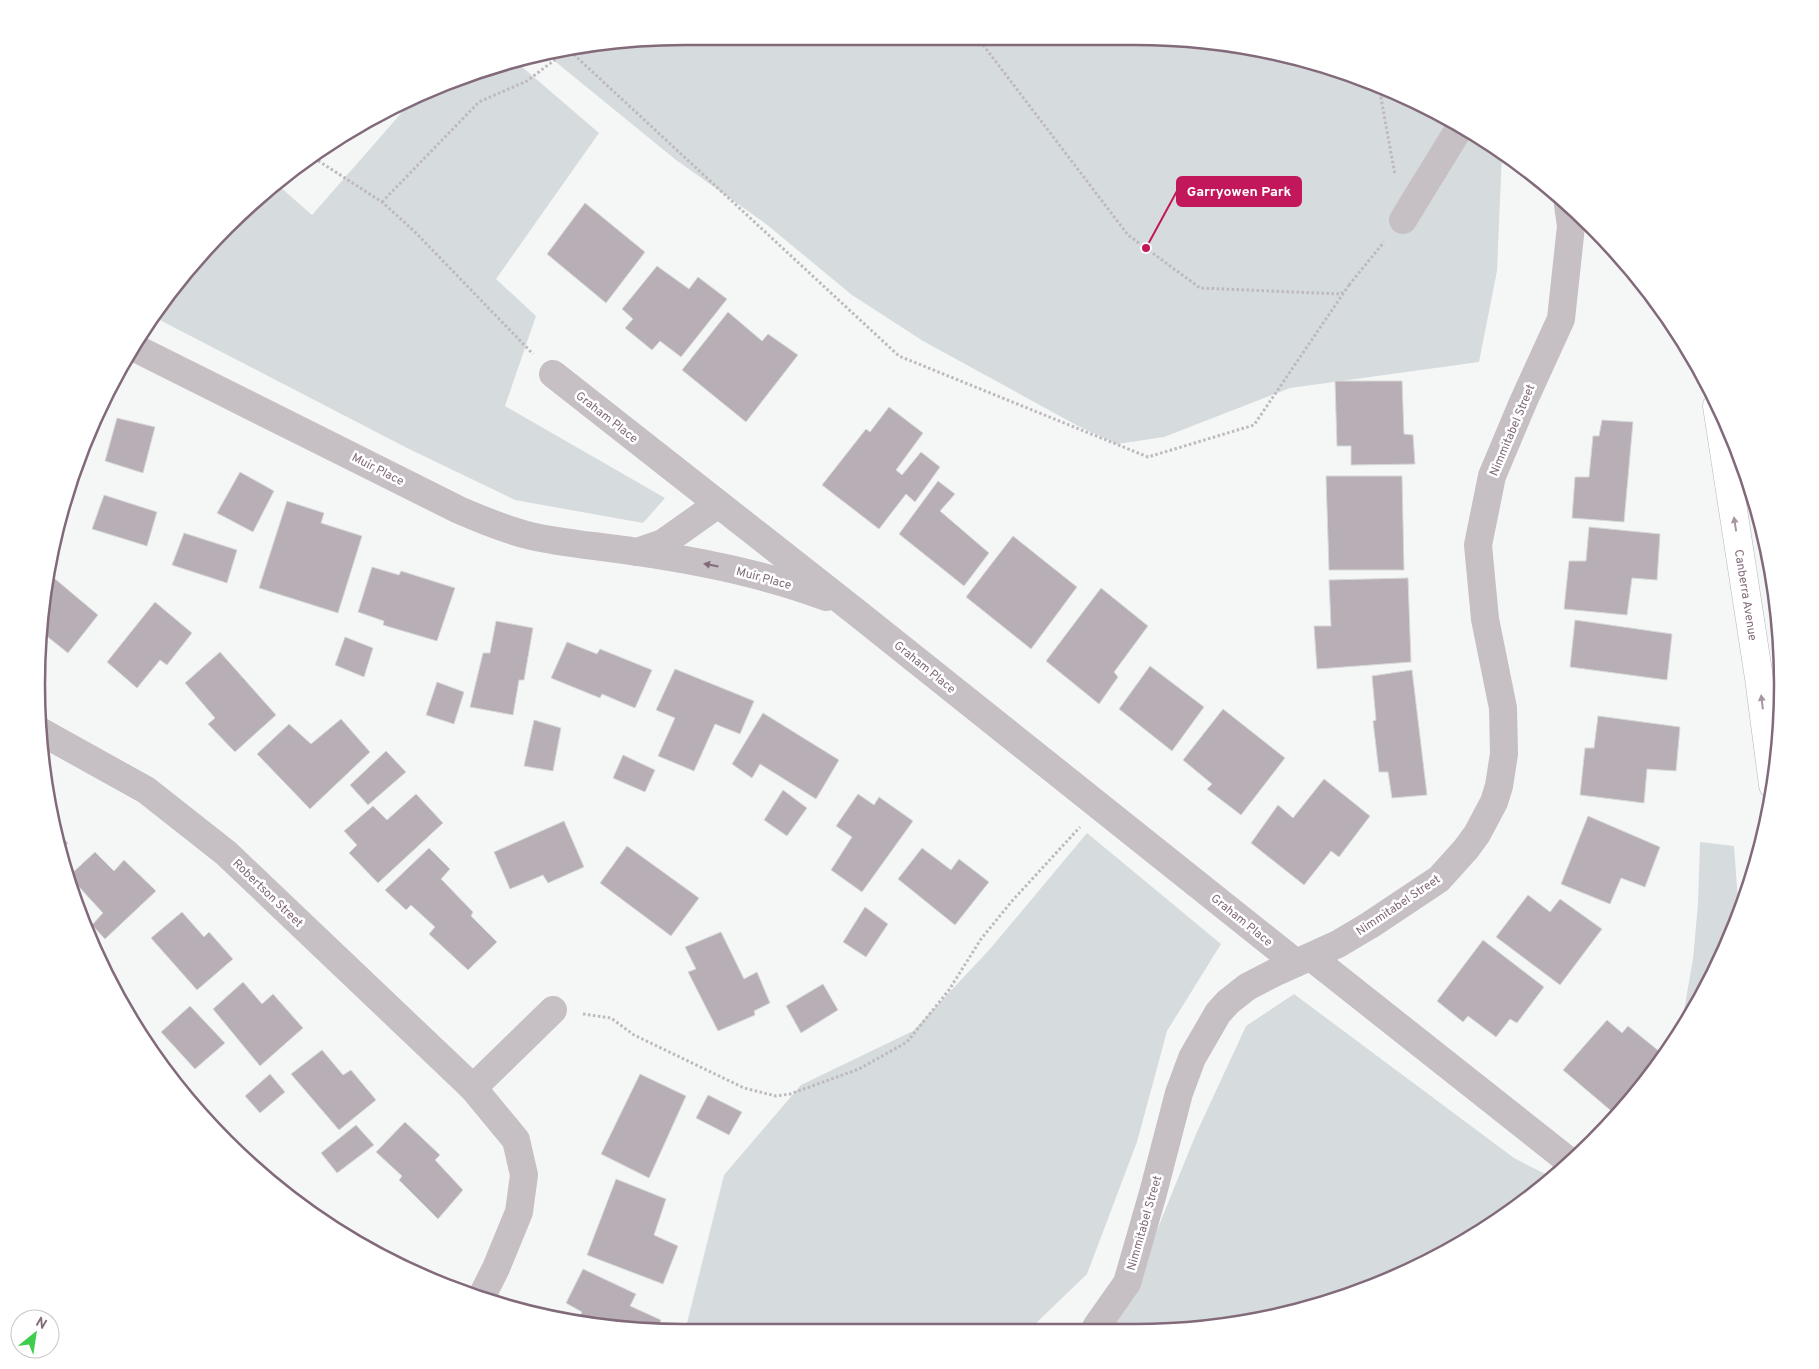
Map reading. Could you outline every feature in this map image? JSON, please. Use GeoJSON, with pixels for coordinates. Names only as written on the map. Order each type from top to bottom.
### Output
{"type":"FeatureCollection","features":[{"type":"Feature","properties":{"kind":"highway","name":"Canberra Avenue"},"geometry":{"type":"LineString","coordinates":[[1721,430],[1770,761]]}},
{"type":"Feature","properties":{"kind":"street"},"geometry":{"type":"LineString","coordinates":[[1403,220],[1457,133]]}},
{"type":"Feature","properties":{"kind":"street","name":"Nimmitabel Street"},"geometry":{"type":"LineString","coordinates":[[1098,1324],[1127,1283],[1154,1193],[1186,1071],[1199,1043],[1218,1013],[1237,995],[1260,980],[1338,944],[1439,879],[1477,834],[1494,802],[1499,786],[1504,754],[1503,716],[1500,689],[1485,619],[1478,545],[1492,476],[1561,319],[1571,226],[1570,216]]}},
{"type":"Feature","properties":{"kind":"street","name":"Muir Place"},"geometry":{"type":"LineString","coordinates":[[140,350],[459,510],[510,531],[554,541],[637,552],[720,567],[770,579],[826,598],[856,612]]}},
{"type":"Feature","properties":{"kind":"street","name":"Graham Place"},"geometry":{"type":"LineString","coordinates":[[553,374],[1303,960],[1564,1158]]}},
{"type":"Feature","properties":{"kind":"street","name":"Muir Place"},"geometry":{"type":"LineString","coordinates":[[637,552],[663,543],[718,504]]}},
{"type":"Feature","properties":{"kind":"street","name":"Robertson Street"},"geometry":{"type":"LineString","coordinates":[[47,735],[146,790],[226,853],[473,1088],[516,1140],[524,1174],[519,1212],[484,1292]]}},
{"type":"Feature","properties":{"kind":"street"},"geometry":{"type":"LineString","coordinates":[[473,1088],[553,1010]]}},
{"type":"Feature","properties":{"kind":"path"},"geometry":{"type":"LineString","coordinates":[[983,45],[1128,236],[1200,288],[1341,294],[1403,220],[1380,95]]}},
{"type":"Feature","properties":{"kind":"path"},"geometry":{"type":"LineString","coordinates":[[574,55],[899,356],[1148,457],[1254,425],[1349,285]]}},
{"type":"Feature","properties":{"kind":"path"},"geometry":{"type":"LineString","coordinates":[[382,202],[479,102],[528,81],[558,57]]}},
{"type":"Feature","properties":{"kind":"path"},"geometry":{"type":"LineString","coordinates":[[318,161],[382,202],[414,232],[472,294],[553,374]]}},
{"type":"Feature","properties":{"kind":"path"},"geometry":{"type":"LineString","coordinates":[[553,1010],[611,1018],[634,1035],[744,1088],[776,1096],[790,1094],[859,1069],[907,1042],[948,990],[981,940],[1012,901],[1085,821]]}},
{"type":"Feature","properties":{"kind":"shaded area"},"geometry":{"type":"Polygon","coordinates":[[[684,45],[1134,45],[1218,50],[1300,67],[1340,79],[1379,94],[1417,111],[1454,131],[1502,161],[1497,271],[1479,362],[1290,388],[1164,437],[1117,444],[1078,426],[923,341],[852,295],[766,224],[676,160],[552,59],[601,50],[684,45]]]}},
{"type":"Feature","properties":{"kind":"shaded area"},"geometry":{"type":"Polygon","coordinates":[[[521,66],[599,133],[496,279],[536,316],[505,406],[665,498],[643,523],[515,500],[407,448],[159,320],[177,295],[232,232],[282,188],[312,215],[404,110],[479,79],[521,66]]]}},
{"type":"Feature","properties":{"kind":"shaded area"},"geometry":{"type":"Polygon","coordinates":[[[1087,833],[1221,944],[1167,1031],[1137,1142],[1087,1274],[1035,1324],[687,1324],[724,1175],[801,1085],[913,1031],[990,949],[1087,833]]]}},
{"type":"Feature","properties":{"kind":"shaded area"},"geometry":{"type":"Polygon","coordinates":[[[1700,842],[1734,846],[1738,896],[1708,967],[1684,1011],[1693,959],[1698,904],[1700,842]]]}},
{"type":"Feature","properties":{"kind":"shaded area"},"geometry":{"type":"Polygon","coordinates":[[[1294,994],[1514,1158],[1545,1174],[1490,1216],[1454,1238],[1417,1258],[1340,1290],[1259,1312],[1218,1319],[1176,1323],[1112,1324],[1140,1272],[1196,1134],[1246,1026],[1294,994]]]}},
{"type":"Feature","properties":{"kind":"building"},"geometry":{"type":"Polygon","coordinates":[[[585,203],[645,252],[606,303],[547,254],[585,203]]]}},
{"type":"Feature","properties":{"kind":"building"},"geometry":{"type":"Polygon","coordinates":[[[657,266],[689,289],[698,277],[727,299],[681,357],[660,341],[652,350],[625,328],[633,319],[622,309],[657,266]]]}},
{"type":"Feature","properties":{"kind":"building"},"geometry":{"type":"Polygon","coordinates":[[[728,312],[762,341],[768,334],[798,355],[746,422],[682,370],[728,312]]]}},
{"type":"Feature","properties":{"kind":"building"},"geometry":{"type":"Polygon","coordinates":[[[1335,381],[1402,381],[1404,434],[1413,435],[1415,464],[1351,465],[1351,446],[1337,446],[1335,381]]]}},
{"type":"Feature","properties":{"kind":"building"},"geometry":{"type":"Polygon","coordinates":[[[889,407],[923,433],[896,470],[902,475],[921,452],[940,467],[915,502],[906,494],[879,529],[822,485],[866,429],[870,432],[889,407]]]}},
{"type":"Feature","properties":{"kind":"building"},"geometry":{"type":"Polygon","coordinates":[[[117,418],[155,427],[143,473],[105,461],[117,418]]]}},
{"type":"Feature","properties":{"kind":"building"},"geometry":{"type":"Polygon","coordinates":[[[1602,420],[1633,422],[1624,522],[1572,518],[1575,477],[1589,477],[1593,436],[1599,436],[1602,420]]]}},
{"type":"Feature","properties":{"kind":"building"},"geometry":{"type":"Polygon","coordinates":[[[240,472],[274,491],[253,532],[217,513],[240,472]]]}},
{"type":"Feature","properties":{"kind":"building"},"geometry":{"type":"Polygon","coordinates":[[[1326,476],[1402,476],[1404,570],[1329,570],[1326,476]]]}},
{"type":"Feature","properties":{"kind":"building"},"geometry":{"type":"Polygon","coordinates":[[[938,481],[955,494],[940,511],[989,553],[964,586],[899,534],[938,481]]]}},
{"type":"Feature","properties":{"kind":"building"},"geometry":{"type":"Polygon","coordinates":[[[104,495],[157,512],[147,546],[92,529],[104,495]]]}},
{"type":"Feature","properties":{"kind":"building"},"geometry":{"type":"Polygon","coordinates":[[[287,501],[324,513],[321,523],[362,536],[338,613],[259,588],[287,501]]]}},
{"type":"Feature","properties":{"kind":"building"},"geometry":{"type":"Polygon","coordinates":[[[1589,527],[1660,534],[1657,580],[1632,578],[1627,615],[1564,609],[1569,561],[1586,561],[1589,527]]]}},
{"type":"Feature","properties":{"kind":"building"},"geometry":{"type":"Polygon","coordinates":[[[184,533],[237,550],[227,583],[172,565],[184,533]]]}},
{"type":"Feature","properties":{"kind":"building"},"geometry":{"type":"Polygon","coordinates":[[[1013,536],[1077,587],[1031,649],[966,597],[1013,536]]]}},
{"type":"Feature","properties":{"kind":"building"},"geometry":{"type":"Polygon","coordinates":[[[372,567],[399,575],[401,571],[455,588],[437,641],[383,625],[384,621],[358,612],[372,567]]]}},
{"type":"Feature","properties":{"kind":"building"},"geometry":{"type":"Polygon","coordinates":[[[54,578],[98,615],[68,653],[47,636],[54,578]]]}},
{"type":"Feature","properties":{"kind":"building"},"geometry":{"type":"Polygon","coordinates":[[[1408,578],[1411,662],[1317,669],[1314,626],[1331,626],[1329,580],[1408,578]]]}},
{"type":"Feature","properties":{"kind":"building"},"geometry":{"type":"Polygon","coordinates":[[[1101,588],[1148,626],[1114,672],[1118,677],[1099,704],[1046,661],[1101,588]]]}},
{"type":"Feature","properties":{"kind":"building"},"geometry":{"type":"Polygon","coordinates":[[[155,602],[192,633],[167,665],[160,660],[137,688],[107,662],[155,602]]]}},
{"type":"Feature","properties":{"kind":"building"},"geometry":{"type":"Polygon","coordinates":[[[1575,620],[1672,634],[1667,680],[1570,667],[1575,620]]]}},
{"type":"Feature","properties":{"kind":"building"},"geometry":{"type":"Polygon","coordinates":[[[496,621],[533,628],[524,680],[519,680],[513,715],[470,707],[483,653],[490,653],[496,621]]]}},
{"type":"Feature","properties":{"kind":"building"},"geometry":{"type":"Polygon","coordinates":[[[345,637],[373,648],[364,677],[335,665],[345,637]]]}},
{"type":"Feature","properties":{"kind":"building"},"geometry":{"type":"Polygon","coordinates":[[[567,642],[597,654],[600,649],[652,670],[635,708],[602,694],[600,698],[551,678],[567,642]]]}},
{"type":"Feature","properties":{"kind":"building"},"geometry":{"type":"Polygon","coordinates":[[[220,652],[276,715],[235,752],[208,724],[215,718],[185,683],[220,652]]]}},
{"type":"Feature","properties":{"kind":"building"},"geometry":{"type":"Polygon","coordinates":[[[1150,666],[1204,707],[1172,751],[1119,709],[1150,666]]]}},
{"type":"Feature","properties":{"kind":"building"},"geometry":{"type":"Polygon","coordinates":[[[675,669],[754,701],[740,734],[715,724],[694,771],[658,756],[675,718],[656,710],[675,669]]]}},
{"type":"Feature","properties":{"kind":"building"},"geometry":{"type":"Polygon","coordinates":[[[1412,670],[1427,795],[1392,798],[1388,772],[1379,772],[1373,721],[1376,720],[1372,676],[1412,670]]]}},
{"type":"Feature","properties":{"kind":"building"},"geometry":{"type":"Polygon","coordinates":[[[437,682],[464,692],[454,724],[426,715],[437,682]]]}},
{"type":"Feature","properties":{"kind":"building"},"geometry":{"type":"Polygon","coordinates":[[[1223,709],[1285,758],[1241,815],[1207,789],[1212,784],[1183,760],[1223,709]]]}},
{"type":"Feature","properties":{"kind":"building"},"geometry":{"type":"Polygon","coordinates":[[[763,713],[839,760],[816,799],[760,764],[752,778],[732,764],[763,713]]]}},
{"type":"Feature","properties":{"kind":"building"},"geometry":{"type":"Polygon","coordinates":[[[1598,716],[1680,727],[1676,771],[1647,769],[1644,803],[1580,795],[1585,748],[1594,748],[1598,716]]]}},
{"type":"Feature","properties":{"kind":"building"},"geometry":{"type":"Polygon","coordinates":[[[341,719],[370,752],[310,809],[257,754],[289,724],[311,744],[341,719]]]}},
{"type":"Feature","properties":{"kind":"building"},"geometry":{"type":"Polygon","coordinates":[[[534,720],[561,728],[553,771],[524,766],[534,720]]]}},
{"type":"Feature","properties":{"kind":"building"},"geometry":{"type":"Polygon","coordinates":[[[386,751],[406,772],[368,805],[350,785],[386,751]]]}},
{"type":"Feature","properties":{"kind":"building"},"geometry":{"type":"Polygon","coordinates":[[[623,755],[655,770],[645,792],[613,778],[623,755]]]}},
{"type":"Feature","properties":{"kind":"building"},"geometry":{"type":"Polygon","coordinates":[[[1324,779],[1370,816],[1339,857],[1331,851],[1304,885],[1251,843],[1278,805],[1293,818],[1324,779]]]}},
{"type":"Feature","properties":{"kind":"building"},"geometry":{"type":"Polygon","coordinates":[[[783,790],[807,808],[787,836],[764,820],[783,790]]]}},
{"type":"Feature","properties":{"kind":"building"},"geometry":{"type":"Polygon","coordinates":[[[416,794],[443,823],[378,883],[349,853],[357,845],[344,831],[373,806],[387,820],[416,794]]]}},
{"type":"Feature","properties":{"kind":"building"},"geometry":{"type":"Polygon","coordinates":[[[858,794],[874,805],[879,797],[913,821],[862,892],[831,870],[852,837],[836,826],[858,794]]]}},
{"type":"Feature","properties":{"kind":"building"},"geometry":{"type":"Polygon","coordinates":[[[1588,816],[1660,847],[1645,887],[1621,878],[1610,904],[1561,884],[1588,816]]]}},
{"type":"Feature","properties":{"kind":"building"},"geometry":{"type":"Polygon","coordinates":[[[564,821],[584,867],[548,883],[543,875],[510,889],[494,852],[564,821]]]}},
{"type":"Feature","properties":{"kind":"building"},"geometry":{"type":"Polygon","coordinates":[[[627,846],[699,898],[671,936],[600,883],[627,846]]]}},
{"type":"Feature","properties":{"kind":"building"},"geometry":{"type":"Polygon","coordinates":[[[429,848],[450,869],[441,879],[473,912],[471,916],[497,942],[468,970],[429,934],[435,927],[411,905],[406,910],[385,890],[429,848]]]}},
{"type":"Feature","properties":{"kind":"building"},"geometry":{"type":"Polygon","coordinates":[[[922,848],[951,870],[959,859],[989,882],[955,925],[898,879],[922,848]]]}},
{"type":"Feature","properties":{"kind":"building"},"geometry":{"type":"Polygon","coordinates":[[[95,852],[114,871],[124,860],[156,891],[105,939],[92,925],[103,913],[78,885],[74,872],[95,852]]]}},
{"type":"Feature","properties":{"kind":"building"},"geometry":{"type":"Polygon","coordinates":[[[1528,895],[1550,912],[1560,899],[1602,929],[1560,985],[1496,937],[1528,895]]]}},
{"type":"Feature","properties":{"kind":"building"},"geometry":{"type":"Polygon","coordinates":[[[865,907],[888,924],[866,957],[843,942],[865,907]]]}},
{"type":"Feature","properties":{"kind":"building"},"geometry":{"type":"Polygon","coordinates":[[[182,912],[204,937],[209,932],[233,959],[197,990],[151,938],[182,912]]]}},
{"type":"Feature","properties":{"kind":"building"},"geometry":{"type":"Polygon","coordinates":[[[721,932],[744,979],[757,972],[770,1003],[754,1011],[755,1015],[718,1031],[688,972],[696,969],[685,947],[721,932]]]}},
{"type":"Feature","properties":{"kind":"building"},"geometry":{"type":"Polygon","coordinates":[[[1483,940],[1544,987],[1517,1023],[1510,1019],[1496,1037],[1468,1016],[1463,1022],[1437,1001],[1483,940]]]}},
{"type":"Feature","properties":{"kind":"building"},"geometry":{"type":"Polygon","coordinates":[[[243,982],[262,1004],[273,994],[303,1028],[260,1066],[213,1009],[243,982]]]}},
{"type":"Feature","properties":{"kind":"building"},"geometry":{"type":"Polygon","coordinates":[[[823,984],[838,1010],[801,1033],[786,1006],[823,984]]]}},
{"type":"Feature","properties":{"kind":"building"},"geometry":{"type":"Polygon","coordinates":[[[190,1006],[225,1043],[195,1069],[161,1032],[190,1006]]]}},
{"type":"Feature","properties":{"kind":"building"},"geometry":{"type":"Polygon","coordinates":[[[1607,1020],[1622,1033],[1628,1026],[1658,1051],[1642,1074],[1611,1111],[1563,1070],[1607,1020]]]}},
{"type":"Feature","properties":{"kind":"building"},"geometry":{"type":"Polygon","coordinates":[[[322,1050],[343,1075],[351,1070],[376,1100],[339,1130],[291,1074],[322,1050]]]}},
{"type":"Feature","properties":{"kind":"building"},"geometry":{"type":"Polygon","coordinates":[[[270,1074],[285,1092],[260,1113],[245,1096],[270,1074]]]}},
{"type":"Feature","properties":{"kind":"building"},"geometry":{"type":"Polygon","coordinates":[[[640,1074],[686,1096],[649,1178],[601,1154],[640,1074]]]}},
{"type":"Feature","properties":{"kind":"building"},"geometry":{"type":"Polygon","coordinates":[[[708,1095],[742,1112],[729,1135],[696,1118],[708,1095]]]}},
{"type":"Feature","properties":{"kind":"building"},"geometry":{"type":"Polygon","coordinates":[[[405,1122],[440,1155],[435,1160],[463,1190],[438,1219],[399,1180],[402,1176],[376,1152],[405,1122]]]}},
{"type":"Feature","properties":{"kind":"building"},"geometry":{"type":"Polygon","coordinates":[[[356,1125],[374,1145],[337,1173],[321,1153],[356,1125]]]}},
{"type":"Feature","properties":{"kind":"building"},"geometry":{"type":"Polygon","coordinates":[[[616,1179],[666,1199],[654,1235],[678,1246],[663,1284],[587,1255],[616,1179]]]}},
{"type":"Feature","properties":{"kind":"building"},"geometry":{"type":"Polygon","coordinates":[[[583,1269],[636,1294],[630,1306],[661,1320],[660,1323],[643,1323],[580,1315],[582,1312],[566,1303],[583,1269]]]}},
{"type":"Feature","properties":{"kind":"place","name":"Garryowen Park"},"geometry":{"type":"Point","coordinates":[1146,248]}}]}
